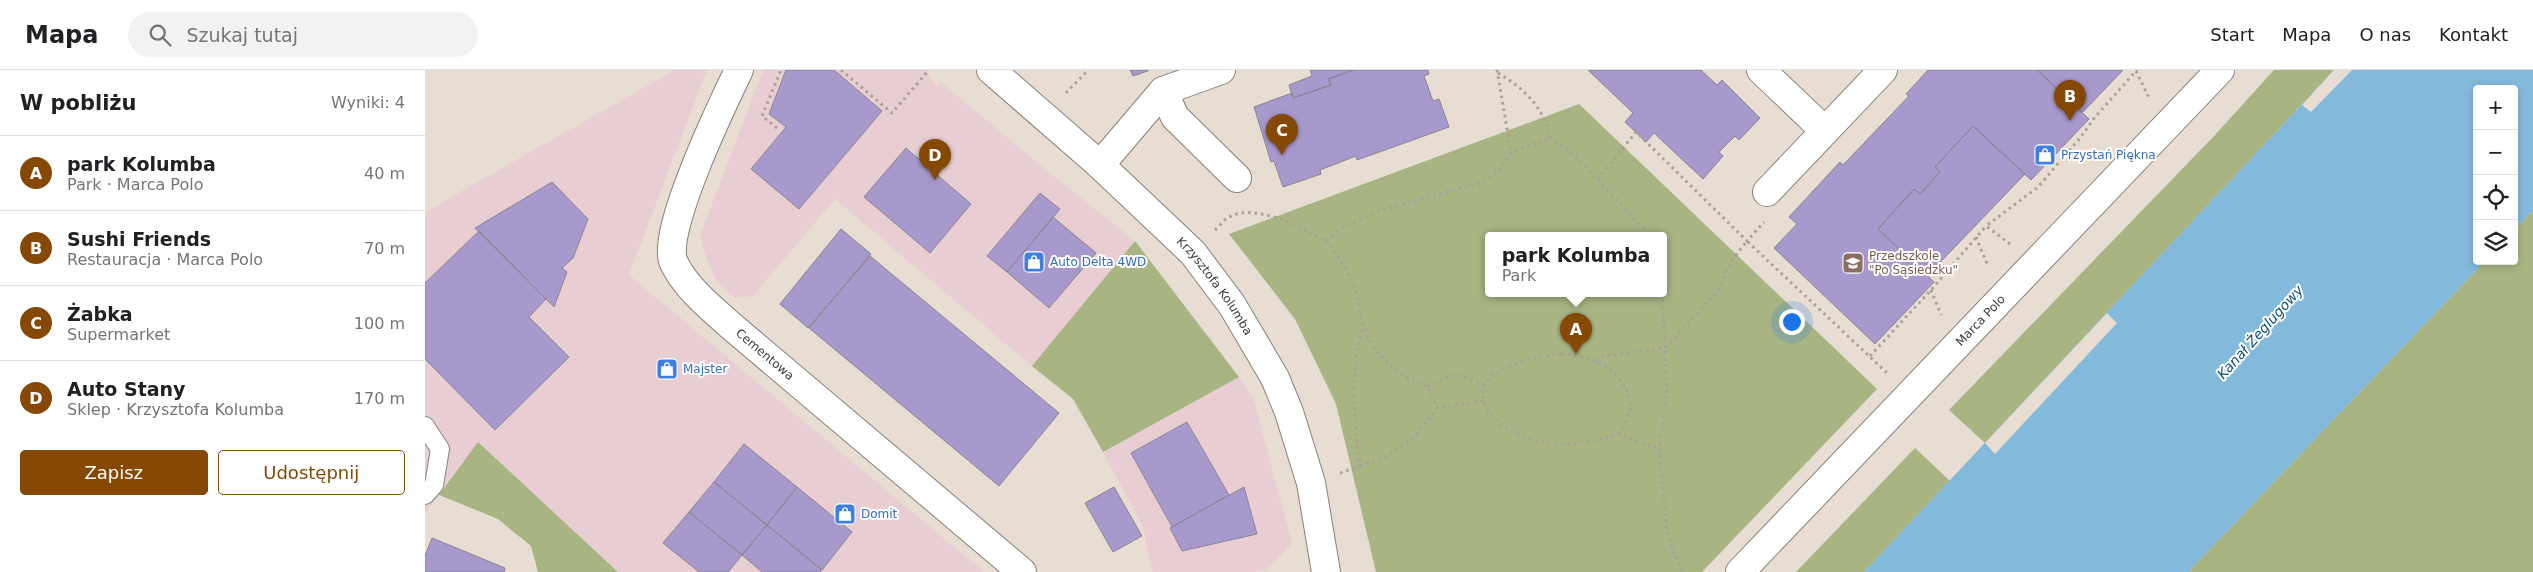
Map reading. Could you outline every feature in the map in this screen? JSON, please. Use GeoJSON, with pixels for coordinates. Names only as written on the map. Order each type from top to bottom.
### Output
{"type":"FeatureCollection","features":[{"type":"Feature","properties":{"kind":"street","name":"Cementowa"},"geometry":{"type":"LineString","coordinates":[[739,70],[712,126],[683,202],[673,236],[672,262],[695,294],[730,326],[1023,572]]}},
{"type":"Feature","properties":{"kind":"street","name":"Krzysztofa Kolumba"},"geometry":{"type":"LineString","coordinates":[[991,70],[1100,165],[1193,252],[1232,305],[1275,378],[1289,412],[1311,483],[1326,572]]}},
{"type":"Feature","properties":{"kind":"street"},"geometry":{"type":"LineString","coordinates":[[1100,165],[1163,91],[1221,70]]}},
{"type":"Feature","properties":{"kind":"street"},"geometry":{"type":"LineString","coordinates":[[1761,70],[1825,131]]}},
{"type":"Feature","properties":{"kind":"street"},"geometry":{"type":"LineString","coordinates":[[1767,192],[1882,70]]}},
{"type":"Feature","properties":{"kind":"street","name":"Marca Polo"},"geometry":{"type":"LineString","coordinates":[[1740,572],[2220,70]]}},
{"type":"Feature","properties":{"kind":"street"},"geometry":{"type":"LineString","coordinates":[[1163,91],[1175,117],[1237,178]]}},
{"type":"Feature","properties":{"kind":"lane"},"geometry":{"type":"LineString","coordinates":[[425,426],[440,449],[434,485],[425,495]]}},
{"type":"Feature","properties":{"kind":"path"},"geometry":{"type":"LineString","coordinates":[[777,128],[762,116],[781,70]]}},
{"type":"Feature","properties":{"kind":"path"},"geometry":{"type":"LineString","coordinates":[[841,70],[892,113],[929,70]]}},
{"type":"Feature","properties":{"kind":"path"},"geometry":{"type":"LineString","coordinates":[[1870,356],[1931,290],[1985,226],[2038,186],[2080,138],[2095,117],[2137,71],[2149,98]]}},
{"type":"Feature","properties":{"kind":"path"},"geometry":{"type":"LineString","coordinates":[[1497,72],[1520,86],[1547,121],[1551,138],[1576,157],[1647,232]]}},
{"type":"Feature","properties":{"kind":"path"},"geometry":{"type":"LineString","coordinates":[[1326,241],[1346,226],[1378,211],[1417,198],[1483,182],[1501,170],[1511,152],[1497,72]]}},
{"type":"Feature","properties":{"kind":"path"},"geometry":{"type":"LineString","coordinates":[[1598,179],[1636,132],[1892,379]]}},
{"type":"Feature","properties":{"kind":"path"},"geometry":{"type":"LineString","coordinates":[[1511,152],[1551,138]]}},
{"type":"Feature","properties":{"kind":"path"},"geometry":{"type":"LineString","coordinates":[[1193,252],[1227,218],[1244,213],[1262,214],[1297,225],[1326,241],[1352,280],[1358,296],[1363,322],[1375,350],[1387,364],[1400,374],[1428,387],[1437,408]]}},
{"type":"Feature","properties":{"kind":"path"},"geometry":{"type":"LineString","coordinates":[[1985,226],[2010,244]]}},
{"type":"Feature","properties":{"kind":"path"},"geometry":{"type":"LineString","coordinates":[[1976,237],[1988,266]]}},
{"type":"Feature","properties":{"kind":"path"},"geometry":{"type":"LineString","coordinates":[[1596,361],[1604,356],[1665,348],[1717,292],[1732,260],[1747,241]]}},
{"type":"Feature","properties":{"kind":"path"},"geometry":{"type":"LineString","coordinates":[[1931,290],[1941,316]]}},
{"type":"Feature","properties":{"kind":"path"},"geometry":{"type":"LineString","coordinates":[[1662,297],[1667,388],[1659,448],[1667,531],[1674,554],[1683,572]]}},
{"type":"Feature","properties":{"kind":"path"},"geometry":{"type":"LineString","coordinates":[[1360,466],[1353,422],[1353,391],[1355,351],[1363,322]]}},
{"type":"Feature","properties":{"kind":"path"},"geometry":{"type":"LineString","coordinates":[[1619,433],[1631,409],[1628,394],[1613,372],[1596,361],[1577,355],[1539,356],[1511,364],[1491,377],[1486,385],[1484,401],[1497,421],[1507,428],[1547,442],[1572,444],[1619,433],[1637,442],[1659,448]]}},
{"type":"Feature","properties":{"kind":"path"},"geometry":{"type":"LineString","coordinates":[[1428,387],[1450,375],[1463,376],[1486,385]]}},
{"type":"Feature","properties":{"kind":"path"},"geometry":{"type":"LineString","coordinates":[[1334,476],[1385,457],[1412,440],[1437,408],[1484,401]]}},
{"type":"Feature","properties":{"kind":"shaded area"},"geometry":{"type":"Polygon","coordinates":[[[675,70],[707,70],[629,275],[984,572],[618,572],[478,442],[425,514],[425,212],[675,70]]]}},
{"type":"Feature","properties":{"kind":"shaded area"},"geometry":{"type":"Polygon","coordinates":[[[763,70],[926,70],[937,86],[941,82],[1035,161],[1135,241],[1032,366],[835,199],[753,296],[735,298],[714,277],[702,246],[701,233],[763,70]]]}},
{"type":"Feature","properties":{"kind":"shaded area"},"geometry":{"type":"Polygon","coordinates":[[[1239,377],[1254,400],[1292,544],[1268,569],[1248,572],[1154,572],[1151,569],[1143,527],[1103,452],[1239,377]]]}},
{"type":"Feature","properties":{"kind":"green space"},"geometry":{"type":"Polygon","coordinates":[[[2274,70],[2334,70],[1985,443],[1949,410],[2215,135],[2274,70]]]}},
{"type":"Feature","properties":{"kind":"green space"},"geometry":{"type":"Polygon","coordinates":[[[1579,104],[1877,389],[1702,572],[1376,572],[1336,404],[1295,319],[1229,234],[1579,104]]]}},
{"type":"Feature","properties":{"kind":"green space"},"geometry":{"type":"Polygon","coordinates":[[[2533,210],[2533,572],[2188,572],[2481,265],[2518,265],[2518,226],[2533,210]]]}},
{"type":"Feature","properties":{"kind":"green space"},"geometry":{"type":"Polygon","coordinates":[[[1135,241],[1239,377],[1103,452],[1073,399],[1032,366],[1135,241]]]}},
{"type":"Feature","properties":{"kind":"green space"},"geometry":{"type":"Polygon","coordinates":[[[478,442],[618,572],[538,572],[531,546],[498,519],[439,495],[478,442]]]}},
{"type":"Feature","properties":{"kind":"green space"},"geometry":{"type":"Polygon","coordinates":[[[1915,448],[1950,481],[1864,572],[1796,572],[1915,448]]]}},
{"type":"Feature","properties":{"kind":"water","name":"Kanał Żeglugowy"},"geometry":{"type":"Polygon","coordinates":[[[2334,70],[2533,70],[2533,210],[2518,226],[2518,85],[2473,85],[2473,265],[2481,265],[2188,572],[1864,572],[2334,70]]]}},
{"type":"Feature","properties":{"kind":"pier"},"geometry":{"type":"Polygon","coordinates":[[[2334,70],[2352,70],[2311,112],[2302,105],[2334,70]]]}},
{"type":"Feature","properties":{"kind":"pier"},"geometry":{"type":"Polygon","coordinates":[[[2107,313],[2117,323],[1995,454],[1985,443],[2107,313]]]}},
{"type":"Feature","properties":{"kind":"building"},"geometry":{"type":"Polygon","coordinates":[[[786,70],[834,70],[882,111],[799,209],[751,169],[786,127],[769,114],[786,70]]]}},
{"type":"Feature","properties":{"kind":"building"},"geometry":{"type":"Polygon","coordinates":[[[1130,70],[1148,70],[1148,71],[1133,76],[1130,70]]]}},
{"type":"Feature","properties":{"kind":"building"},"geometry":{"type":"Polygon","coordinates":[[[1310,70],[1354,70],[1328,79],[1331,85],[1293,98],[1289,85],[1312,76],[1310,70]]]}},
{"type":"Feature","properties":{"kind":"building"},"geometry":{"type":"Polygon","coordinates":[[[1354,70],[1428,70],[1429,74],[1424,76],[1433,101],[1439,99],[1449,127],[1357,160],[1356,156],[1320,170],[1321,174],[1283,187],[1274,161],[1271,162],[1254,107],[1292,93],[1293,98],[1331,85],[1328,79],[1354,70]]]}},
{"type":"Feature","properties":{"kind":"building"},"geometry":{"type":"Polygon","coordinates":[[[1588,70],[1701,70],[1717,85],[1722,80],[1760,118],[1739,140],[1735,136],[1719,152],[1723,156],[1703,179],[1654,133],[1646,142],[1625,122],[1633,113],[1588,70]]]}},
{"type":"Feature","properties":{"kind":"building"},"geometry":{"type":"Polygon","coordinates":[[[1928,70],[2037,70],[2089,119],[2031,180],[1973,126],[1935,167],[1940,172],[1920,194],[1914,189],[1878,229],[1934,282],[1875,344],[1774,248],[1797,224],[1789,217],[1840,162],[1843,165],[1909,96],[1906,94],[1928,70]]]}},
{"type":"Feature","properties":{"kind":"building"},"geometry":{"type":"Polygon","coordinates":[[[2037,70],[2123,70],[2082,113],[2037,70]]]}},
{"type":"Feature","properties":{"kind":"building"},"geometry":{"type":"Polygon","coordinates":[[[1973,126],[2025,174],[1927,276],[1878,229],[1914,189],[1920,194],[1940,172],[1935,167],[1973,126]]]}},
{"type":"Feature","properties":{"kind":"building"},"geometry":{"type":"Polygon","coordinates":[[[906,148],[971,204],[930,253],[864,197],[906,148]]]}},
{"type":"Feature","properties":{"kind":"building"},"geometry":{"type":"Polygon","coordinates":[[[552,182],[588,219],[573,258],[562,268],[567,272],[554,307],[475,228],[552,182]]]}},
{"type":"Feature","properties":{"kind":"building"},"geometry":{"type":"Polygon","coordinates":[[[1040,193],[1060,209],[1007,272],[987,256],[1040,193]]]}},
{"type":"Feature","properties":{"kind":"building"},"geometry":{"type":"Polygon","coordinates":[[[1053,217],[1096,253],[1049,308],[1007,272],[1053,217]]]}},
{"type":"Feature","properties":{"kind":"building"},"geometry":{"type":"Polygon","coordinates":[[[841,229],[871,254],[808,328],[780,304],[841,229]]]}},
{"type":"Feature","properties":{"kind":"building"},"geometry":{"type":"Polygon","coordinates":[[[479,231],[546,299],[529,317],[569,357],[495,430],[425,359],[425,283],[479,231]]]}},
{"type":"Feature","properties":{"kind":"building"},"geometry":{"type":"Polygon","coordinates":[[[870,256],[1059,413],[999,486],[809,328],[870,256]]]}},
{"type":"Feature","properties":{"kind":"building"},"geometry":{"type":"Polygon","coordinates":[[[1187,422],[1229,495],[1172,527],[1131,453],[1187,422]]]}},
{"type":"Feature","properties":{"kind":"building"},"geometry":{"type":"Polygon","coordinates":[[[744,444],[797,487],[767,525],[714,482],[744,444]]]}},
{"type":"Feature","properties":{"kind":"building"},"geometry":{"type":"Polygon","coordinates":[[[714,482],[767,525],[742,555],[689,512],[714,482]]]}},
{"type":"Feature","properties":{"kind":"building"},"geometry":{"type":"Polygon","coordinates":[[[797,487],[852,532],[822,570],[767,525],[797,487]]]}},
{"type":"Feature","properties":{"kind":"building"},"geometry":{"type":"Polygon","coordinates":[[[1114,487],[1142,536],[1113,552],[1085,503],[1114,487]]]}},
{"type":"Feature","properties":{"kind":"building"},"geometry":{"type":"Polygon","coordinates":[[[1244,487],[1257,534],[1182,551],[1170,528],[1244,487]]]}},
{"type":"Feature","properties":{"kind":"building"},"geometry":{"type":"Polygon","coordinates":[[[689,512],[742,555],[728,572],[699,572],[663,543],[689,512]]]}},
{"type":"Feature","properties":{"kind":"building"},"geometry":{"type":"Polygon","coordinates":[[[767,525],[822,570],[820,572],[762,572],[742,555],[767,525]]]}},
{"type":"Feature","properties":{"kind":"building"},"geometry":{"type":"Polygon","coordinates":[[[432,538],[505,568],[504,572],[425,572],[425,556],[432,538]]]}},
{"type":"Feature","properties":{"kind":"place","name":"Sushi Friends"},"geometry":{"type":"Point","coordinates":[2070,121]}},
{"type":"Feature","properties":{"kind":"place","name":"Żabka"},"geometry":{"type":"Point","coordinates":[1282,155]}},
{"type":"Feature","properties":{"kind":"place","name":"Przystań Piękna"},"geometry":{"type":"Point","coordinates":[2045,155]}},
{"type":"Feature","properties":{"kind":"place","name":"Auto Stany"},"geometry":{"type":"Point","coordinates":[935,180]}},
{"type":"Feature","properties":{"kind":"place","name":"Auto Delta 4WD"},"geometry":{"type":"Point","coordinates":[1034,262]}},
{"type":"Feature","properties":{"kind":"place","name":"Przedszkole \"Po Sąsiedzku\""},"geometry":{"type":"Point","coordinates":[1853,263]}},
{"type":"Feature","properties":{"kind":"place","name":"park Kolumba"},"geometry":{"type":"Point","coordinates":[1576,354]}},
{"type":"Feature","properties":{"kind":"place","name":"Majster"},"geometry":{"type":"Point","coordinates":[667,369]}},
{"type":"Feature","properties":{"kind":"place","name":"Domit"},"geometry":{"type":"Point","coordinates":[845,514]}}]}
